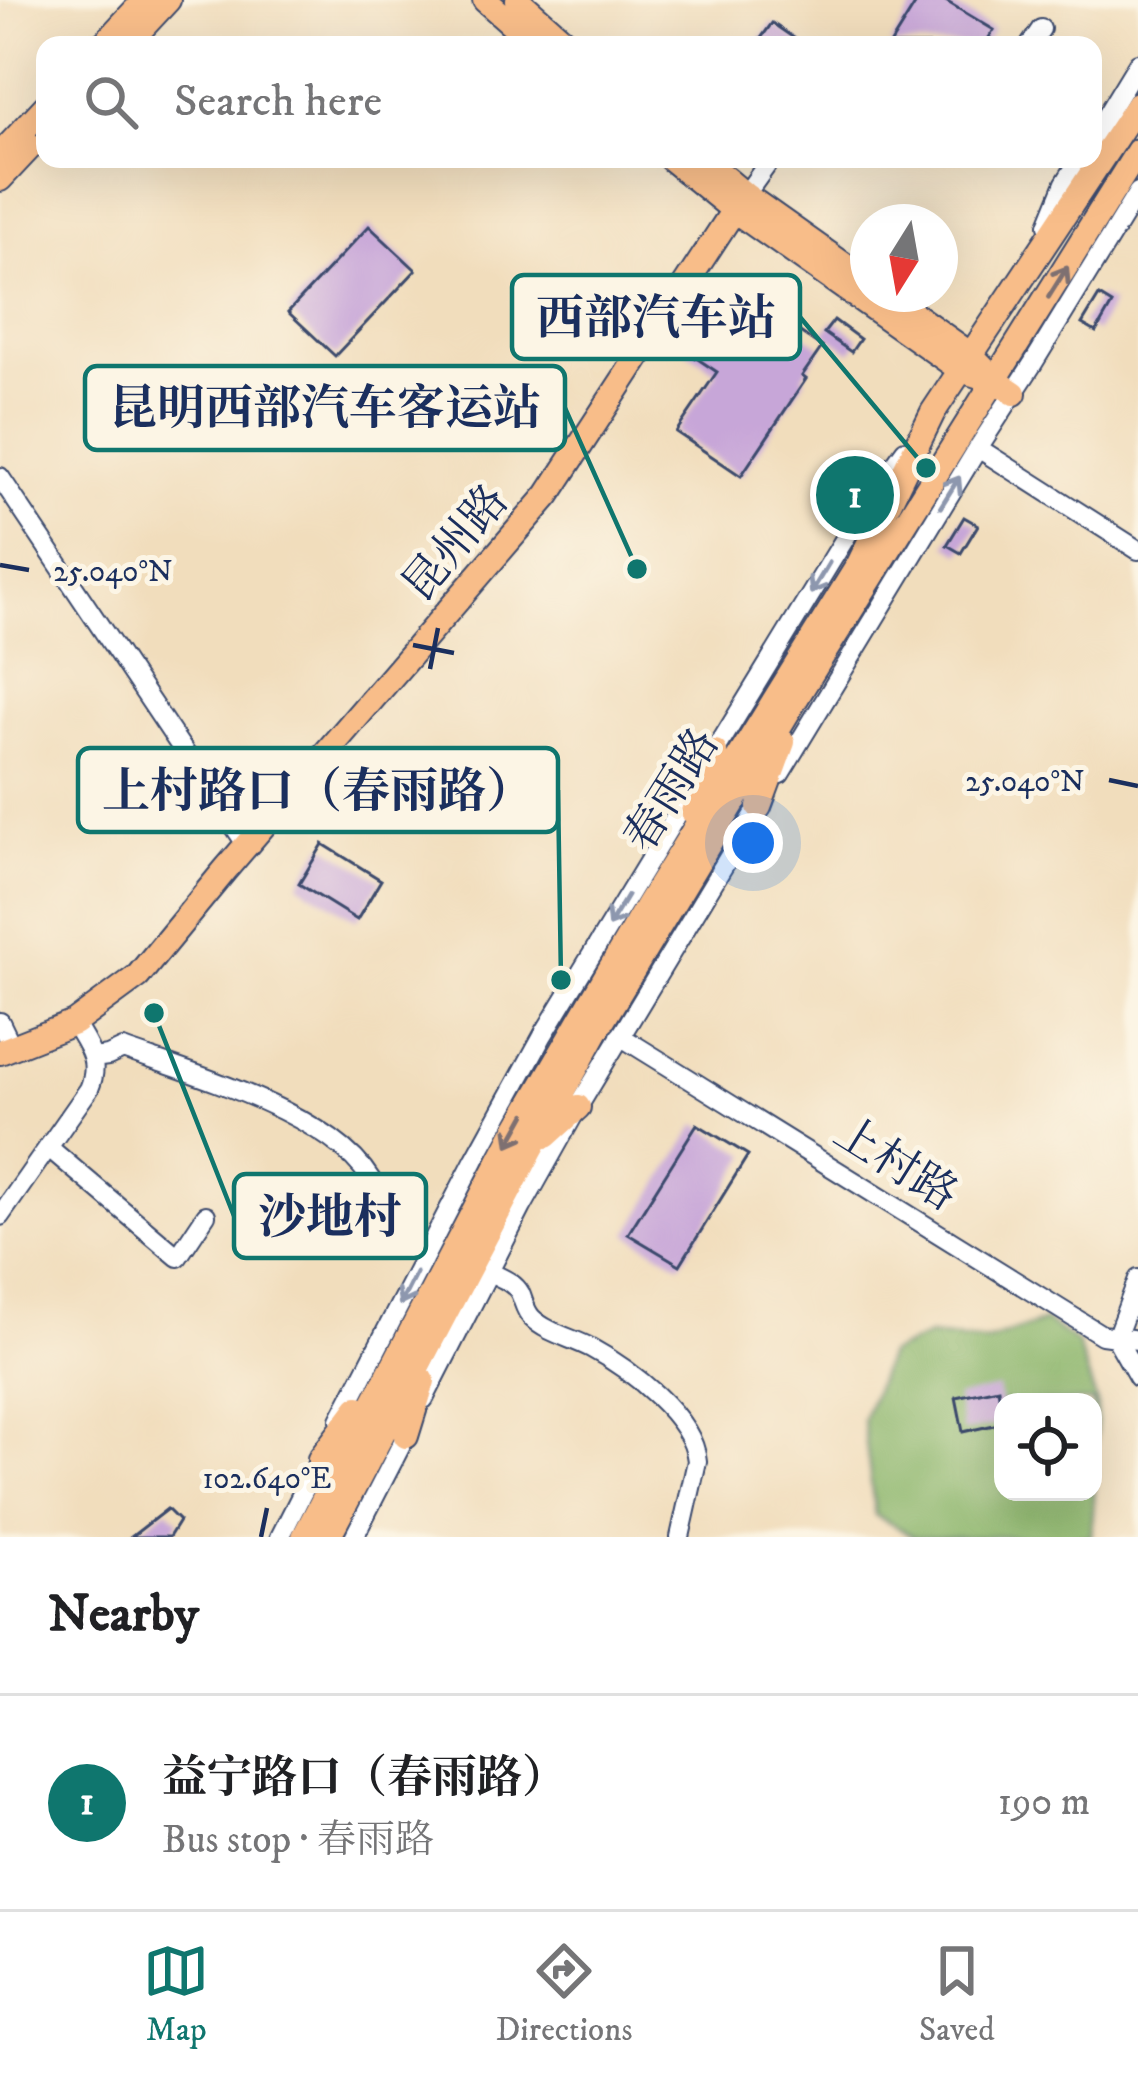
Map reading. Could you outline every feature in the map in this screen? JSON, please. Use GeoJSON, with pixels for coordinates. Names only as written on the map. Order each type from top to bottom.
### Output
{"type":"FeatureCollection","features":[{"type":"Feature","properties":{"kind":"main road"},"geometry":{"type":"LineString","coordinates":[[485,0],[526,36]]}},
{"type":"Feature","properties":{"kind":"main road"},"geometry":{"type":"LineString","coordinates":[[518,0],[559,36]]}},
{"type":"Feature","properties":{"kind":"main road"},"geometry":{"type":"LineString","coordinates":[[115,36],[160,1]]}},
{"type":"Feature","properties":{"kind":"main road"},"geometry":{"type":"LineString","coordinates":[[133,36],[160,1]]}},
{"type":"Feature","properties":{"kind":"main road","name":"春雨路"},"geometry":{"type":"LineString","coordinates":[[1102,161],[1138,104]]}},
{"type":"Feature","properties":{"kind":"main road"},"geometry":{"type":"LineString","coordinates":[[0,155],[36,117]]}},
{"type":"Feature","properties":{"kind":"main road"},"geometry":{"type":"LineString","coordinates":[[0,179],[36,141]]}},
{"type":"Feature","properties":{"kind":"main road","name":"春雨路"},"geometry":{"type":"LineString","coordinates":[[328,1537],[608,1011],[804,685],[1005,387],[1138,151]]}},
{"type":"Feature","properties":{"kind":"main road"},"geometry":{"type":"LineString","coordinates":[[685,168],[850,271]]}},
{"type":"Feature","properties":{"kind":"main road"},"geometry":{"type":"LineString","coordinates":[[710,168],[740,202],[1005,387]]}},
{"type":"Feature","properties":{"kind":"main road","name":"春雨路"},"geometry":{"type":"LineString","coordinates":[[304,1537],[513,1136],[673,865],[860,564],[933,412],[1097,168]]}},
{"type":"Feature","properties":{"kind":"main road","name":"昆州路"},"geometry":{"type":"LineString","coordinates":[[4,1055],[76,1028],[138,976],[548,495],[740,202]]}},
{"type":"Feature","properties":{"kind":"main road"},"geometry":{"type":"LineString","coordinates":[[906,312],[966,362]]}},
{"type":"Feature","properties":{"kind":"main road"},"geometry":{"type":"LineString","coordinates":[[759,807],[804,685]]}},
{"type":"Feature","properties":{"kind":"main road"},"geometry":{"type":"LineString","coordinates":[[673,865],[715,752]]}},
{"type":"Feature","properties":{"kind":"main road"},"geometry":{"type":"LineString","coordinates":[[531,1150],[578,1107]]}},
{"type":"Feature","properties":{"kind":"main road"},"geometry":{"type":"LineString","coordinates":[[406,1436],[445,1313]]}},
{"type":"Feature","properties":{"kind":"main road"},"geometry":{"type":"LineString","coordinates":[[320,1459],[403,1348]]}},
{"type":"Feature","properties":{"kind":"street"},"geometry":{"type":"LineString","coordinates":[[1102,122],[1138,63]]}},
{"type":"Feature","properties":{"kind":"street"},"geometry":{"type":"LineString","coordinates":[[740,202],[765,168]]}},
{"type":"Feature","properties":{"kind":"street"},"geometry":{"type":"LineString","coordinates":[[1037,253],[1074,168]]}},
{"type":"Feature","properties":{"kind":"street"},"geometry":{"type":"LineString","coordinates":[[353,1537],[578,1107],[978,448],[1005,387],[1138,192]]}},
{"type":"Feature","properties":{"kind":"street"},"geometry":{"type":"LineString","coordinates":[[280,1537],[543,1035],[866,504],[933,412]]}},
{"type":"Feature","properties":{"kind":"street"},"geometry":{"type":"LineString","coordinates":[[978,448],[1138,550]]}},
{"type":"Feature","properties":{"kind":"street"},"geometry":{"type":"LineString","coordinates":[[0,477],[248,847]]}},
{"type":"Feature","properties":{"kind":"street"},"geometry":{"type":"LineString","coordinates":[[0,1022],[4,1055]]}},
{"type":"Feature","properties":{"kind":"street"},"geometry":{"type":"LineString","coordinates":[[0,1216],[96,1073],[94,1058],[76,1028]]}},
{"type":"Feature","properties":{"kind":"street","name":"上村路"},"geometry":{"type":"LineString","coordinates":[[620,1036],[1102,1335],[1138,1340]]}},
{"type":"Feature","properties":{"kind":"street"},"geometry":{"type":"LineString","coordinates":[[94,1058],[123,1049],[277,1107],[352,1155],[376,1189],[382,1225]]}},
{"type":"Feature","properties":{"kind":"street"},"geometry":{"type":"LineString","coordinates":[[48,1147],[178,1257],[206,1215]]}},
{"type":"Feature","properties":{"kind":"street"},"geometry":{"type":"LineString","coordinates":[[490,1272],[518,1289],[532,1318],[628,1371],[690,1436],[697,1461],[680,1537]]}},
{"type":"Feature","properties":{"kind":"street"},"geometry":{"type":"LineString","coordinates":[[1138,1279],[1116,1338],[1138,1377]]}},
{"type":"Feature","properties":{"kind":"path"},"geometry":{"type":"LineString","coordinates":[[382,1225],[424,1257]]}},
{"type":"Feature","properties":{"kind":"green space"},"geometry":{"type":"Polygon","coordinates":[[[1045,1321],[1077,1343],[1094,1393],[994,1393],[994,1501],[1094,1501],[1091,1537],[915,1537],[875,1515],[863,1420],[888,1354],[929,1336],[985,1342],[1045,1321]]]}},
{"type":"Feature","properties":{"kind":"building"},"geometry":{"type":"Polygon","coordinates":[[[918,0],[944,0],[994,30],[990,36],[896,36],[918,0]]]}},
{"type":"Feature","properties":{"kind":"building"},"geometry":{"type":"Polygon","coordinates":[[[772,23],[791,36],[763,36],[772,23]]]}},
{"type":"Feature","properties":{"kind":"building"},"geometry":{"type":"Polygon","coordinates":[[[369,226],[416,270],[335,356],[288,312],[369,226]]]}},
{"type":"Feature","properties":{"kind":"building"},"geometry":{"type":"Polygon","coordinates":[[[725,281],[822,347],[741,476],[676,432],[717,372],[680,347],[725,281]]]}},
{"type":"Feature","properties":{"kind":"building"},"geometry":{"type":"Polygon","coordinates":[[[1099,296],[1112,304],[1096,332],[1082,324],[1099,296]]]}},
{"type":"Feature","properties":{"kind":"building"},"geometry":{"type":"Polygon","coordinates":[[[834,320],[860,339],[851,352],[824,333],[834,320]]]}},
{"type":"Feature","properties":{"kind":"building"},"geometry":{"type":"Polygon","coordinates":[[[964,517],[978,525],[961,553],[947,545],[964,517]]]}},
{"type":"Feature","properties":{"kind":"building"},"geometry":{"type":"Polygon","coordinates":[[[323,844],[381,880],[357,920],[299,884],[323,844]]]}},
{"type":"Feature","properties":{"kind":"building"},"geometry":{"type":"Polygon","coordinates":[[[697,1124],[748,1155],[680,1265],[628,1234],[697,1124]]]}},
{"type":"Feature","properties":{"kind":"building"},"geometry":{"type":"Polygon","coordinates":[[[998,1388],[994,1425],[963,1432],[956,1397],[998,1388]]]}},
{"type":"Feature","properties":{"kind":"building"},"geometry":{"type":"Polygon","coordinates":[[[167,1509],[179,1521],[169,1537],[131,1537],[167,1509]]]}},
{"type":"Feature","properties":{"kind":"place","name":"西部汽车站"},"geometry":{"type":"Point","coordinates":[926,468]}},
{"type":"Feature","properties":{"kind":"place","name":"益宁路口（春雨路）"},"geometry":{"type":"Point","coordinates":[855,495]}},
{"type":"Feature","properties":{"kind":"place","name":"昆明西部汽车客运站"},"geometry":{"type":"Point","coordinates":[637,569]}},
{"type":"Feature","properties":{"kind":"place","name":"上村路口（春雨路）"},"geometry":{"type":"Point","coordinates":[561,980]}},
{"type":"Feature","properties":{"kind":"place","name":"沙地村"},"geometry":{"type":"Point","coordinates":[154,1013]}}]}
